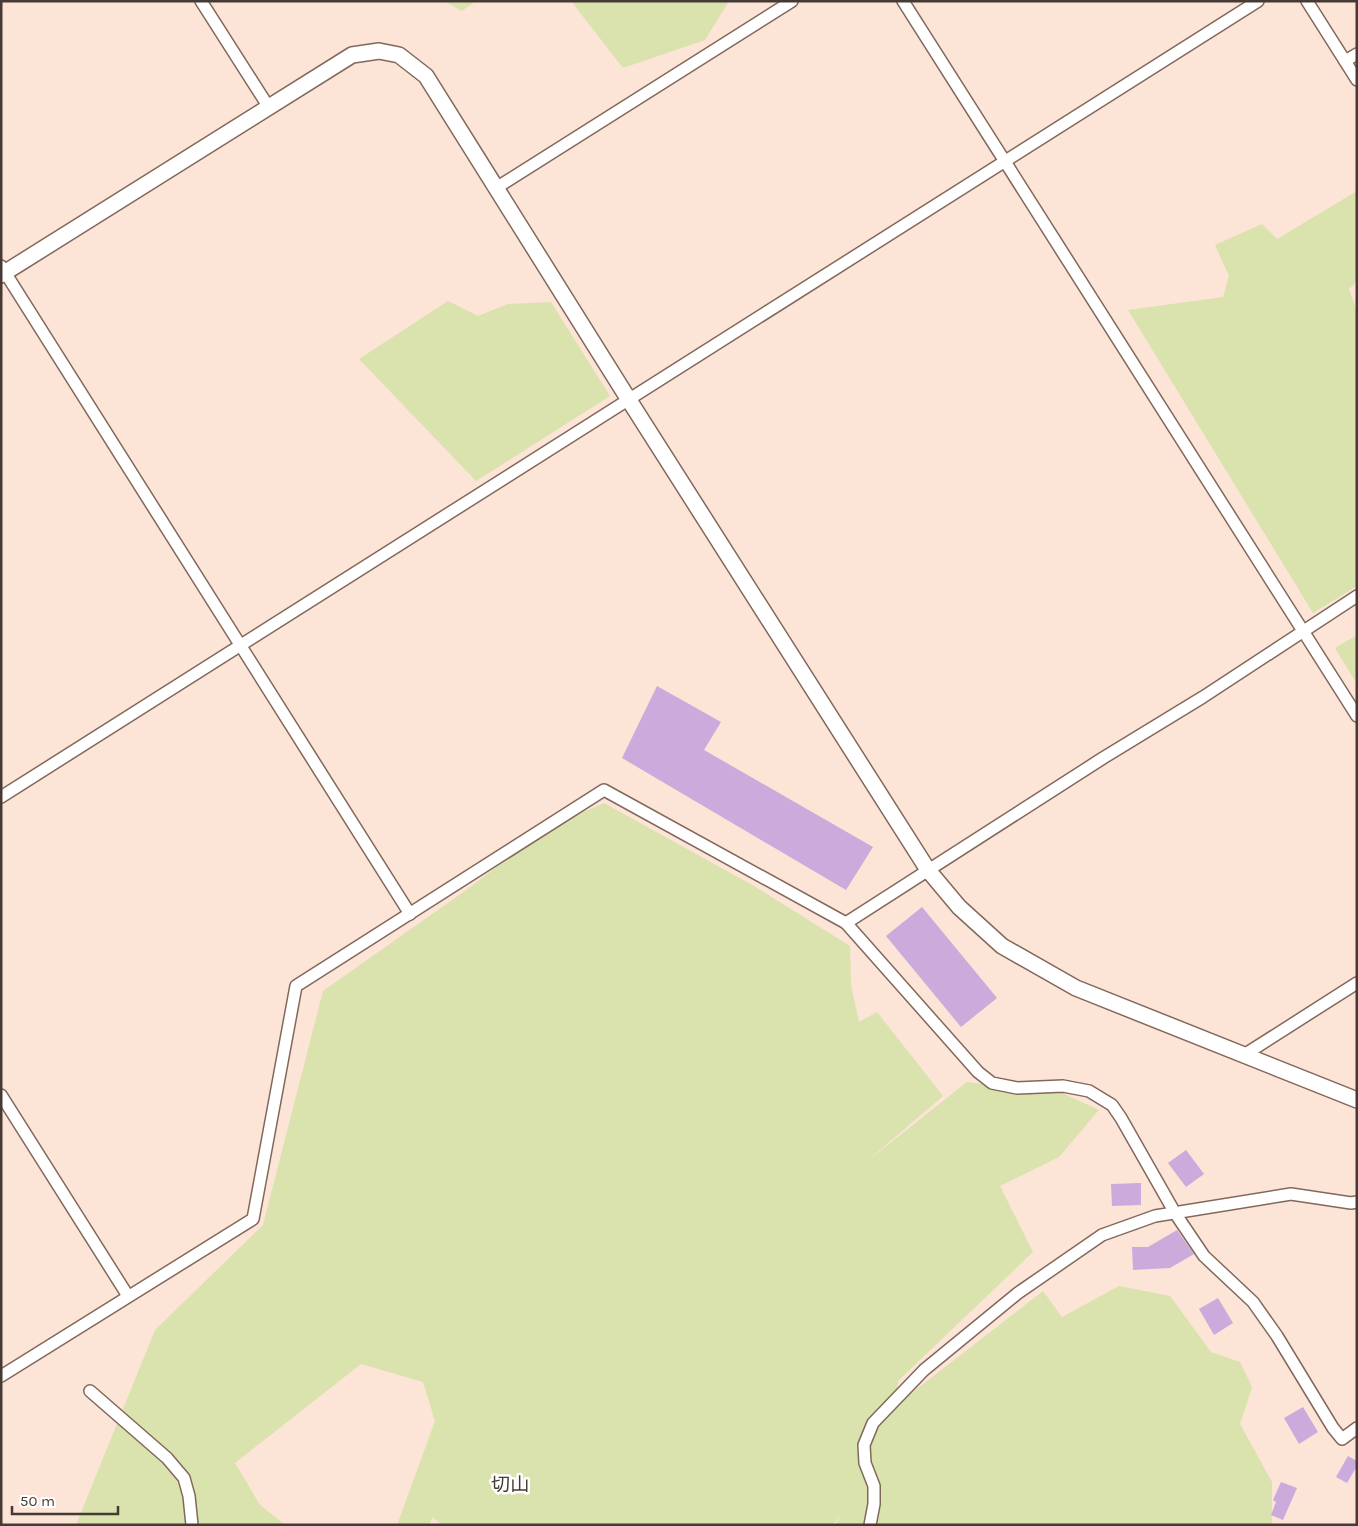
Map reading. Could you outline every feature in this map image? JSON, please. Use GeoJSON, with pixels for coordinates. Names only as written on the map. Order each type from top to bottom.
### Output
{"type":"FeatureCollection","features":[{"type":"Feature","properties":{"kind":"street"},"geometry":{"type":"LineString","coordinates":[[201,1],[268,106]]}},
{"type":"Feature","properties":{"kind":"street"},"geometry":{"type":"LineString","coordinates":[[496,188],[792,1]]}},
{"type":"Feature","properties":{"kind":"street"},"geometry":{"type":"LineString","coordinates":[[903,1],[1357,716]]}},
{"type":"Feature","properties":{"kind":"street"},"geometry":{"type":"LineString","coordinates":[[1,796],[1258,1]]}},
{"type":"Feature","properties":{"kind":"street"},"geometry":{"type":"LineString","coordinates":[[1308,1],[1357,80]]}},
{"type":"Feature","properties":{"kind":"street"},"geometry":{"type":"LineString","coordinates":[[410,914],[3,271],[352,55],[379,51],[399,55],[426,76],[629,400],[928,870],[959,907],[1002,946],[1076,988],[1357,1100]]}},
{"type":"Feature","properties":{"kind":"street"},"geometry":{"type":"LineString","coordinates":[[1345,61],[1357,54]]}},
{"type":"Feature","properties":{"kind":"street"},"geometry":{"type":"LineString","coordinates":[[846,923],[1203,697],[1357,596]]}},
{"type":"Feature","properties":{"kind":"street"},"geometry":{"type":"LineString","coordinates":[[1,1376],[252,1219],[296,986],[604,790],[846,923],[978,1072],[992,1083],[1017,1088],[1063,1086],[1089,1091],[1112,1105],[1175,1213],[1204,1256],[1253,1302],[1277,1336],[1316,1401],[1342,1439],[1357,1428]]}},
{"type":"Feature","properties":{"kind":"street"},"geometry":{"type":"LineString","coordinates":[[1244,1055],[1357,983]]}},
{"type":"Feature","properties":{"kind":"street"},"geometry":{"type":"LineString","coordinates":[[1,1095],[128,1296]]}},
{"type":"Feature","properties":{"kind":"street"},"geometry":{"type":"LineString","coordinates":[[870,1525],[874,1504],[874,1486],[865,1463],[864,1444],[873,1423],[924,1370],[1018,1294],[1102,1235],[1156,1216],[1291,1194],[1351,1203],[1357,1202]]}},
{"type":"Feature","properties":{"kind":"street"},"geometry":{"type":"LineString","coordinates":[[90,1391],[167,1458],[184,1478],[189,1496],[192,1525]]}},
{"type":"Feature","properties":{"kind":"green space"},"geometry":{"type":"Polygon","coordinates":[[[444,1],[476,1],[462,11],[444,1]]]}},
{"type":"Feature","properties":{"kind":"green space"},"geometry":{"type":"Polygon","coordinates":[[[571,1],[729,1],[705,40],[623,68],[571,1]]]}},
{"type":"Feature","properties":{"kind":"green space"},"geometry":{"type":"Polygon","coordinates":[[[1357,191],[1357,281],[1349,289],[1357,311],[1357,586],[1313,613],[1128,310],[1223,297],[1229,276],[1215,245],[1262,224],[1277,239],[1357,191]]]}},
{"type":"Feature","properties":{"kind":"green space"},"geometry":{"type":"Polygon","coordinates":[[[448,301],[478,316],[508,304],[551,302],[610,396],[476,481],[359,359],[448,301]]]}},
{"type":"Feature","properties":{"kind":"green space"},"geometry":{"type":"Polygon","coordinates":[[[1357,635],[1357,684],[1335,648],[1357,635]]]}},
{"type":"Feature","properties":{"kind":"green space"},"geometry":{"type":"Polygon","coordinates":[[[604,803],[754,886],[850,946],[851,985],[859,1022],[877,1012],[943,1096],[865,1163],[967,1082],[1062,1093],[1099,1110],[1059,1157],[1000,1186],[1033,1252],[898,1381],[896,1405],[1043,1291],[1062,1317],[1119,1286],[1170,1296],[1211,1352],[1240,1362],[1252,1387],[1240,1424],[1272,1482],[1272,1525],[835,1525],[841,1516],[832,1525],[442,1525],[433,1517],[429,1525],[397,1525],[435,1421],[423,1382],[361,1364],[235,1463],[260,1505],[285,1525],[76,1525],[155,1330],[263,1225],[323,991],[469,888],[547,828],[604,803]]]}},
{"type":"Feature","properties":{"kind":"building"},"geometry":{"type":"Polygon","coordinates":[[[657,686],[721,722],[704,750],[873,847],[846,890],[622,758],[657,686]]]}},
{"type":"Feature","properties":{"kind":"building"},"geometry":{"type":"Polygon","coordinates":[[[922,907],[997,998],[961,1027],[886,936],[922,907]]]}},
{"type":"Feature","properties":{"kind":"building"},"geometry":{"type":"Polygon","coordinates":[[[1186,1150],[1204,1174],[1186,1187],[1168,1163],[1186,1150]]]}},
{"type":"Feature","properties":{"kind":"building"},"geometry":{"type":"Polygon","coordinates":[[[1141,1183],[1141,1205],[1112,1206],[1111,1184],[1141,1183]]]}},
{"type":"Feature","properties":{"kind":"building"},"geometry":{"type":"Polygon","coordinates":[[[1177,1230],[1194,1254],[1170,1268],[1133,1270],[1132,1247],[1148,1247],[1177,1230]]]}},
{"type":"Feature","properties":{"kind":"building"},"geometry":{"type":"Polygon","coordinates":[[[1218,1298],[1233,1323],[1214,1335],[1199,1309],[1218,1298]]]}},
{"type":"Feature","properties":{"kind":"building"},"geometry":{"type":"Polygon","coordinates":[[[1303,1407],[1318,1432],[1299,1444],[1284,1418],[1303,1407]]]}},
{"type":"Feature","properties":{"kind":"building"},"geometry":{"type":"Polygon","coordinates":[[[1348,1456],[1357,1461],[1357,1466],[1347,1483],[1336,1477],[1348,1456]]]}},
{"type":"Feature","properties":{"kind":"building"},"geometry":{"type":"Polygon","coordinates":[[[1281,1482],[1297,1488],[1283,1520],[1271,1515],[1276,1502],[1273,1500],[1281,1482]]]}},
{"type":"Feature","properties":{"kind":"district","name":"切山"},"geometry":{"type":"Point","coordinates":[510,1484]}}]}
